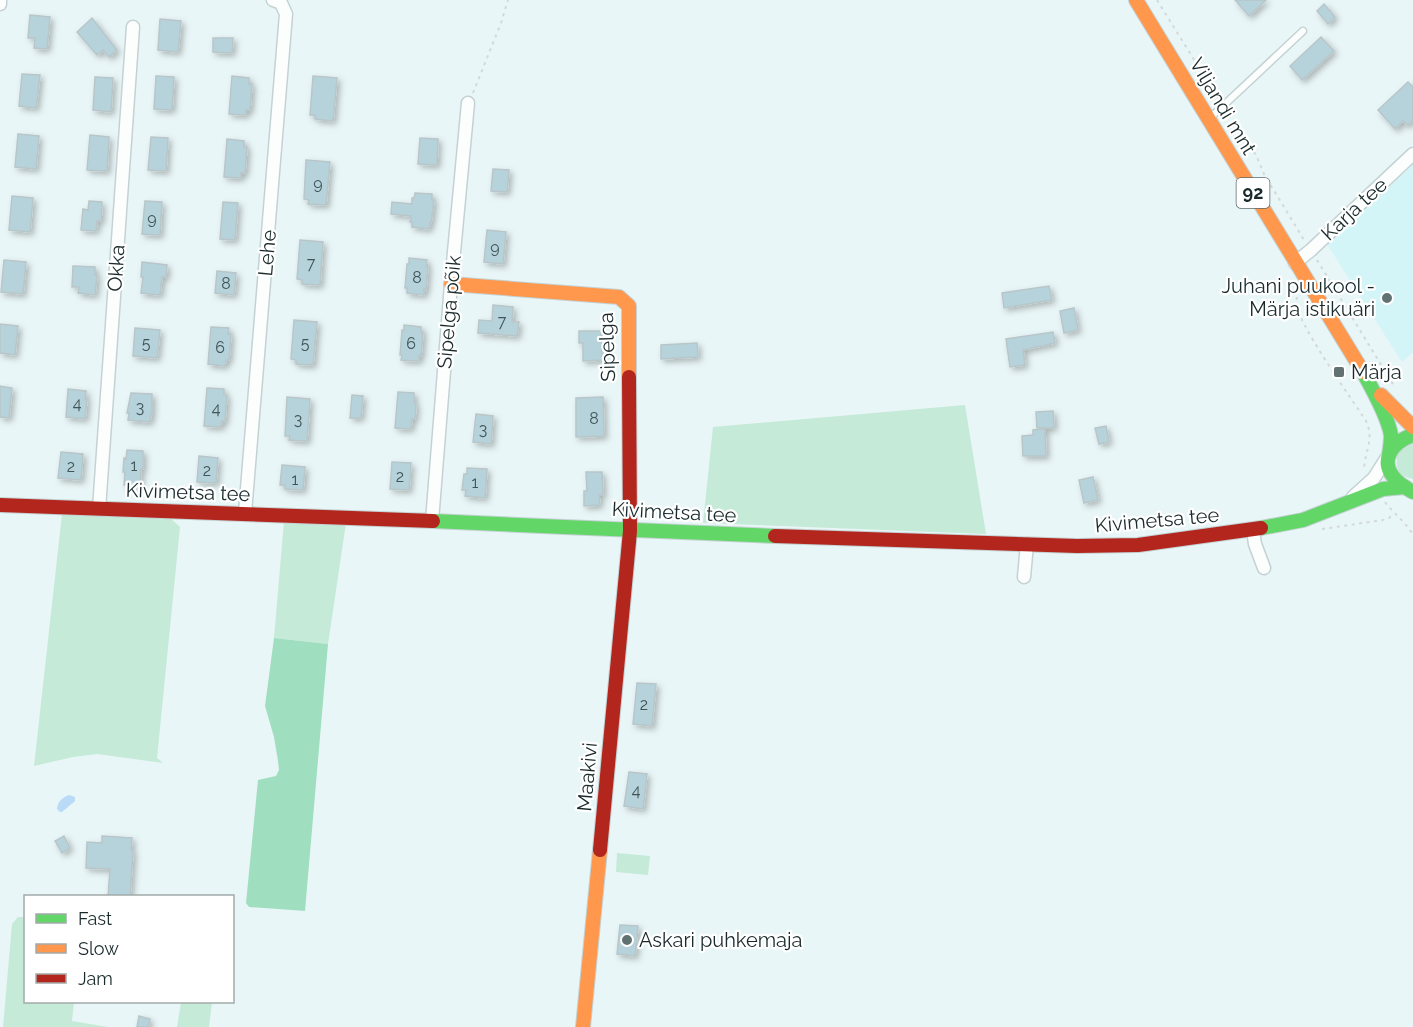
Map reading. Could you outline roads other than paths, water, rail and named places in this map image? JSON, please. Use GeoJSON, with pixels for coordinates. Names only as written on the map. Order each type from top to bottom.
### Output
{"type":"FeatureCollection","features":[{"type":"Feature","properties":{"kind":"street","name":"Lehe"},"geometry":{"type":"LineString","coordinates":[[245,513],[286,14],[281,3],[273,0]]}},
{"type":"Feature","properties":{"kind":"street","name":"Viljandi mnt"},"geometry":{"type":"LineString","coordinates":[[1142,3],[1208,119],[1371,386],[1388,424],[1391,437],[1389,454]]}},
{"type":"Feature","properties":{"kind":"street","name":"Okka"},"geometry":{"type":"LineString","coordinates":[[99,508],[133,27]]}},
{"type":"Feature","properties":{"kind":"street","name":"Sipelga põik"},"geometry":{"type":"LineString","coordinates":[[432,521],[468,103]]}},
{"type":"Feature","properties":{"kind":"street","name":"Karja tee"},"geometry":{"type":"LineString","coordinates":[[1295,263],[1413,154]]}},
{"type":"Feature","properties":{"kind":"street","name":"Sipelga"},"geometry":{"type":"LineString","coordinates":[[451,284],[619,297],[628,306],[630,531]]}},
{"type":"Feature","properties":{"kind":"street","name":"Viljandi mnt"},"geometry":{"type":"LineString","coordinates":[[1371,386],[1413,427]]}},
{"type":"Feature","properties":{"kind":"street"},"geometry":{"type":"LineString","coordinates":[[1375,485],[1394,445],[1402,438],[1413,435]]}},
{"type":"Feature","properties":{"kind":"street","name":"92"},"geometry":{"type":"LineString","coordinates":[[1389,454],[1388,468],[1394,479],[1410,489]]}},
{"type":"Feature","properties":{"kind":"street","name":"Kivimetsa tee"},"geometry":{"type":"LineString","coordinates":[[0,505],[245,513],[630,531],[1077,546],[1138,545],[1253,530],[1303,520],[1342,506],[1375,485],[1410,489]]}},
{"type":"Feature","properties":{"kind":"street"},"geometry":{"type":"LineString","coordinates":[[1253,530],[1255,544],[1264,568]]}},
{"type":"Feature","properties":{"kind":"street","name":"Maakivi"},"geometry":{"type":"LineString","coordinates":[[583,1027],[630,531]]}},
{"type":"Feature","properties":{"kind":"street"},"geometry":{"type":"LineString","coordinates":[[1024,577],[1026,544]]}},
{"type":"Feature","properties":{"kind":"lane"},"geometry":{"type":"LineString","coordinates":[[1208,119],[1303,31]]}},
{"type":"Feature","properties":{"kind":"place","name":"Juhani puukool - Märja istikuäri"},"geometry":{"type":"Point","coordinates":[1387,298]}},
{"type":"Feature","properties":{"kind":"place","name":"Märja"},"geometry":{"type":"Point","coordinates":[1339,372]}},
{"type":"Feature","properties":{"kind":"place","name":"Askari puhkemaja"},"geometry":{"type":"Point","coordinates":[627,940]}}]}
